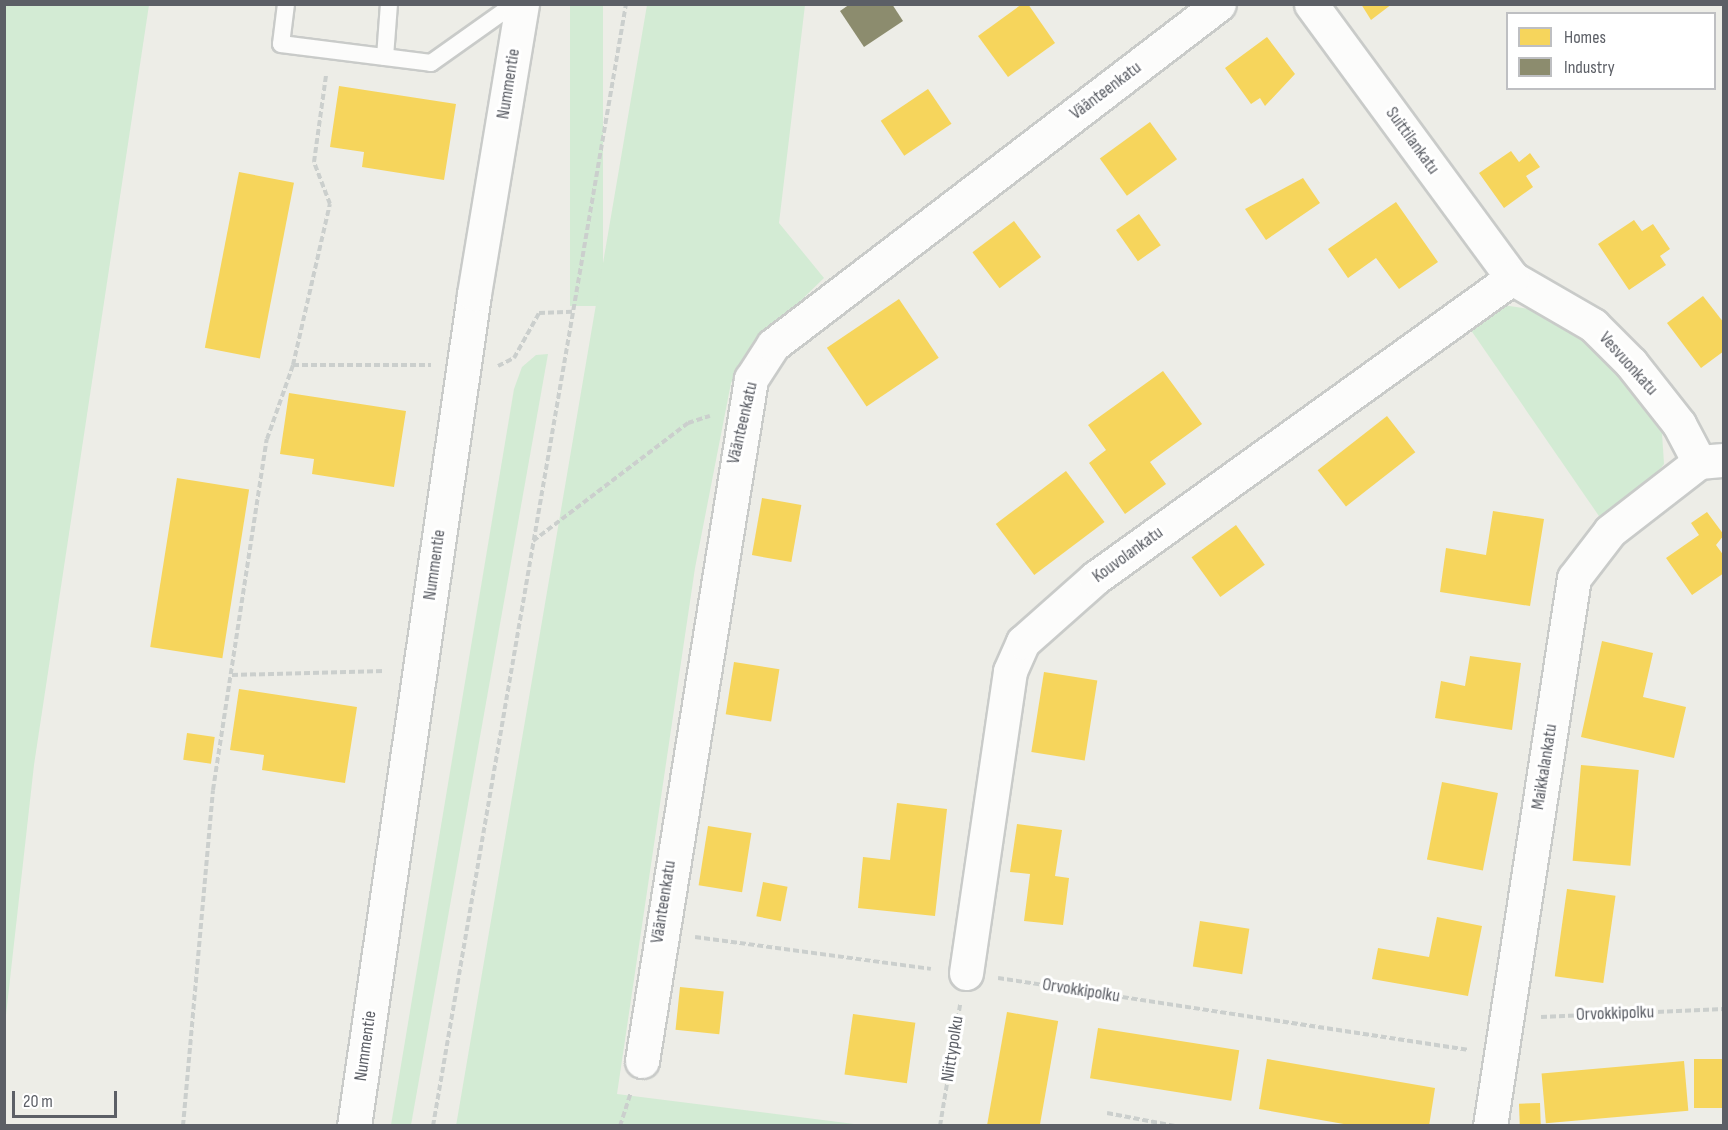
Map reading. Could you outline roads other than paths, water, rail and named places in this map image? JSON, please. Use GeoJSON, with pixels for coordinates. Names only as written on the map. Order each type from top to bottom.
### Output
{"type":"FeatureCollection","features":[{"type":"Feature","properties":{"kind":"street","name":"Nummentie"},"geometry":{"type":"LineString","coordinates":[[354,1125],[451,363],[522,4]]}},
{"type":"Feature","properties":{"kind":"street","name":"Väänteenkatu"},"geometry":{"type":"LineString","coordinates":[[642,1061],[659,932],[743,411],[751,379],[773,345],[1219,4]]}},
{"type":"Feature","properties":{"kind":"street","name":"Suittilankatu"},"geometry":{"type":"LineString","coordinates":[[1311,4],[1512,278]]}},
{"type":"Feature","properties":{"kind":"street","name":"Vesvuonkatu"},"geometry":{"type":"LineString","coordinates":[[1512,278],[1593,325],[1648,384],[1711,461]]}},
{"type":"Feature","properties":{"kind":"street","name":"Kouvolankatu"},"geometry":{"type":"LineString","coordinates":[[966,973],[1010,671],[1023,642],[1095,578],[1512,278]]}},
{"type":"Feature","properties":{"kind":"street","name":"Maikkalankatu"},"geometry":{"type":"LineString","coordinates":[[1490,1125],[1574,578],[1610,531],[1711,461]]}},
{"type":"Feature","properties":{"kind":"lane"},"geometry":{"type":"LineString","coordinates":[[286,4],[281,44],[431,63],[514,4]]}},
{"type":"Feature","properties":{"kind":"lane"},"geometry":{"type":"LineString","coordinates":[[384,57],[389,4]]}}]}
